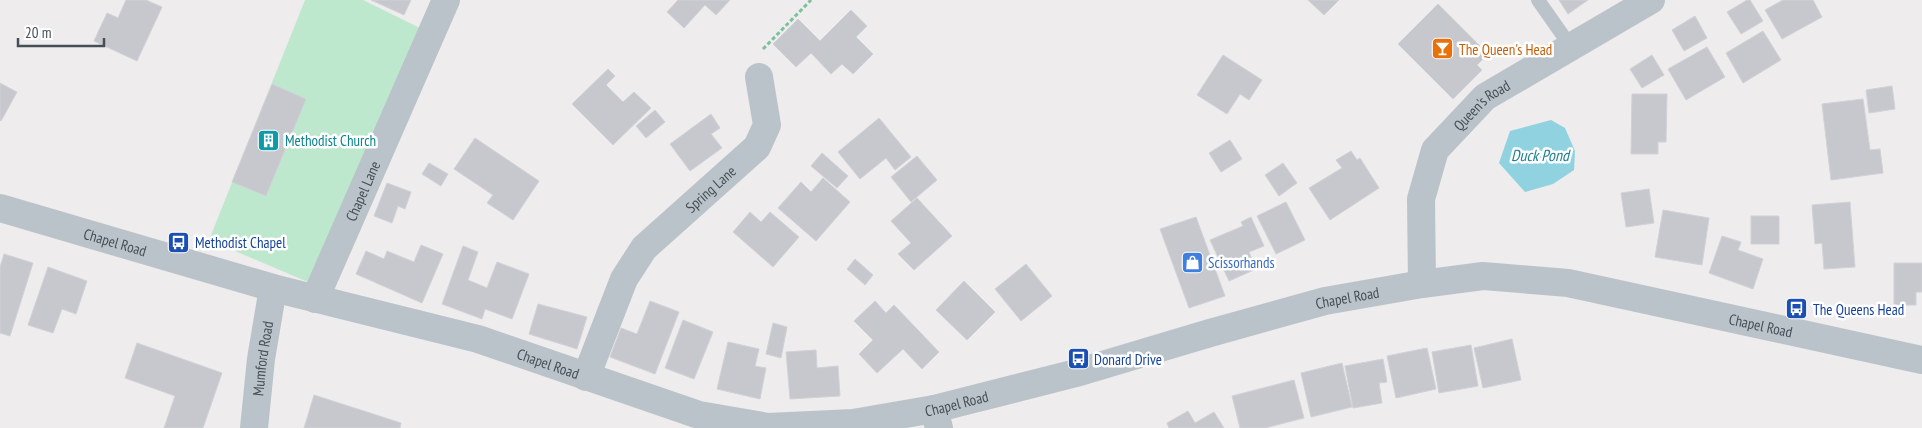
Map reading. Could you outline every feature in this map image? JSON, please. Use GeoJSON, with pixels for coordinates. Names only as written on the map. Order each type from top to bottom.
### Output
{"type":"FeatureCollection","features":[{"type":"Feature","properties":{"kind":"street","name":"Chapel Lane"},"geometry":{"type":"LineString","coordinates":[[315,299],[446,0]]}},
{"type":"Feature","properties":{"kind":"street","name":"Queen's Road"},"geometry":{"type":"LineString","coordinates":[[1422,284],[1421,199],[1435,150],[1484,97],[1651,0]]}},
{"type":"Feature","properties":{"kind":"street","name":"Spring Lane"},"geometry":{"type":"LineString","coordinates":[[586,377],[624,279],[644,248],[757,147],[767,125],[759,77]]}},
{"type":"Feature","properties":{"kind":"street","name":"Chapel Road"},"geometry":{"type":"LineString","coordinates":[[0,208],[272,288],[478,339],[699,415],[768,427],[937,419],[1076,373],[1210,332],[1325,301],[1422,284],[1483,276],[1568,283],[1922,360]]}},
{"type":"Feature","properties":{"kind":"street","name":"Mumford Road"},"geometry":{"type":"LineString","coordinates":[[254,428],[258,385],[272,288]]}},
{"type":"Feature","properties":{"kind":"lane"},"geometry":{"type":"LineString","coordinates":[[1538,0],[1571,46]]}},
{"type":"Feature","properties":{"kind":"path"},"geometry":{"type":"LineString","coordinates":[[759,77],[763,48],[811,0]]}},
{"type":"Feature","properties":{"kind":"green space"},"geometry":{"type":"Polygon","coordinates":[[[305,0],[363,0],[420,28],[315,285],[209,240],[305,0]]]}},
{"type":"Feature","properties":{"kind":"water","name":"Duck Pond"},"geometry":{"type":"Polygon","coordinates":[[[1551,120],[1565,128],[1575,151],[1574,170],[1553,184],[1525,192],[1499,163],[1510,131],[1551,120]]]}},
{"type":"Feature","properties":{"kind":"building"},"geometry":{"type":"Polygon","coordinates":[[[126,0],[146,0],[162,7],[137,61],[94,41],[107,13],[118,18],[126,0]]]}},
{"type":"Feature","properties":{"kind":"building"},"geometry":{"type":"Polygon","coordinates":[[[371,0],[411,0],[404,15],[371,0]]]}},
{"type":"Feature","properties":{"kind":"building"},"geometry":{"type":"Polygon","coordinates":[[[678,0],[730,0],[716,15],[705,5],[684,28],[667,12],[678,0]]]}},
{"type":"Feature","properties":{"kind":"building"},"geometry":{"type":"Polygon","coordinates":[[[1308,0],[1339,0],[1324,15],[1308,0]]]}},
{"type":"Feature","properties":{"kind":"building"},"geometry":{"type":"Polygon","coordinates":[[[1559,0],[1588,0],[1568,14],[1559,0]]]}},
{"type":"Feature","properties":{"kind":"building"},"geometry":{"type":"Polygon","coordinates":[[[1750,0],[1763,21],[1741,34],[1727,12],[1750,0]]]}},
{"type":"Feature","properties":{"kind":"building"},"geometry":{"type":"Polygon","coordinates":[[[1783,0],[1813,0],[1822,17],[1782,39],[1765,10],[1783,0]]]}},
{"type":"Feature","properties":{"kind":"building","name":"The Queen's Head"},"geometry":{"type":"Polygon","coordinates":[[[1438,4],[1488,54],[1477,65],[1482,70],[1453,99],[1398,44],[1438,4]]]}},
{"type":"Feature","properties":{"kind":"building"},"geometry":{"type":"Polygon","coordinates":[[[851,10],[867,26],[856,37],[873,54],[853,74],[842,64],[831,74],[811,53],[796,67],[773,44],[798,19],[820,41],[851,10]]]}},
{"type":"Feature","properties":{"kind":"building"},"geometry":{"type":"Polygon","coordinates":[[[1695,16],[1707,38],[1684,51],[1672,30],[1695,16]]]}},
{"type":"Feature","properties":{"kind":"building"},"geometry":{"type":"Polygon","coordinates":[[[1763,31],[1781,60],[1743,83],[1726,53],[1763,31]]]}},
{"type":"Feature","properties":{"kind":"building"},"geometry":{"type":"Polygon","coordinates":[[[1707,47],[1725,77],[1686,100],[1668,69],[1707,47]]]}},
{"type":"Feature","properties":{"kind":"building"},"geometry":{"type":"Polygon","coordinates":[[[1223,55],[1262,80],[1249,100],[1240,94],[1227,114],[1197,95],[1223,55]]]}},
{"type":"Feature","properties":{"kind":"building"},"geometry":{"type":"Polygon","coordinates":[[[1652,55],[1664,75],[1642,88],[1630,69],[1652,55]]]}},
{"type":"Feature","properties":{"kind":"building"},"geometry":{"type":"Polygon","coordinates":[[[608,69],[615,76],[606,85],[623,102],[634,92],[651,108],[613,145],[572,104],[608,69]]]}},
{"type":"Feature","properties":{"kind":"building"},"geometry":{"type":"Polygon","coordinates":[[[0,83],[17,92],[1,121],[0,120],[0,83]]]}},
{"type":"Feature","properties":{"kind":"building","name":"Methodist Church"},"geometry":{"type":"Polygon","coordinates":[[[272,84],[306,99],[266,196],[232,182],[272,84]]]}},
{"type":"Feature","properties":{"kind":"building"},"geometry":{"type":"Polygon","coordinates":[[[1892,86],[1895,109],[1869,113],[1866,90],[1892,86]]]}},
{"type":"Feature","properties":{"kind":"building"},"geometry":{"type":"Polygon","coordinates":[[[1632,94],[1667,94],[1666,142],[1658,142],[1658,154],[1631,154],[1632,94]]]}},
{"type":"Feature","properties":{"kind":"building"},"geometry":{"type":"Polygon","coordinates":[[[1863,99],[1870,150],[1880,149],[1883,173],[1831,180],[1822,104],[1863,99]]]}},
{"type":"Feature","properties":{"kind":"building"},"geometry":{"type":"Polygon","coordinates":[[[655,110],[665,122],[646,138],[636,126],[655,110]]]}},
{"type":"Feature","properties":{"kind":"building"},"geometry":{"type":"Polygon","coordinates":[[[711,114],[720,128],[711,134],[722,148],[690,171],[670,144],[711,114]]]}},
{"type":"Feature","properties":{"kind":"building"},"geometry":{"type":"Polygon","coordinates":[[[879,118],[911,157],[895,170],[886,158],[860,179],[838,152],[879,118]]]}},
{"type":"Feature","properties":{"kind":"building"},"geometry":{"type":"Polygon","coordinates":[[[475,138],[539,181],[513,220],[487,203],[493,195],[454,169],[475,138]]]}},
{"type":"Feature","properties":{"kind":"building"},"geometry":{"type":"Polygon","coordinates":[[[1230,140],[1242,159],[1221,172],[1209,153],[1230,140]]]}},
{"type":"Feature","properties":{"kind":"building"},"geometry":{"type":"Polygon","coordinates":[[[1351,151],[1357,160],[1360,158],[1379,188],[1330,220],[1309,188],[1342,168],[1336,160],[1351,151]]]}},
{"type":"Feature","properties":{"kind":"building"},"geometry":{"type":"Polygon","coordinates":[[[822,153],[848,176],[837,188],[811,166],[822,153]]]}},
{"type":"Feature","properties":{"kind":"building"},"geometry":{"type":"Polygon","coordinates":[[[917,156],[937,180],[911,202],[891,177],[917,156]]]}},
{"type":"Feature","properties":{"kind":"building"},"geometry":{"type":"Polygon","coordinates":[[[429,163],[448,174],[441,186],[422,174],[429,163]]]}},
{"type":"Feature","properties":{"kind":"building"},"geometry":{"type":"Polygon","coordinates":[[[1283,163],[1297,183],[1279,196],[1265,175],[1283,163]]]}},
{"type":"Feature","properties":{"kind":"building"},"geometry":{"type":"Polygon","coordinates":[[[823,178],[850,202],[816,241],[778,208],[801,182],[811,192],[823,178]]]}},
{"type":"Feature","properties":{"kind":"building"},"geometry":{"type":"Polygon","coordinates":[[[387,183],[411,192],[405,209],[398,206],[392,223],[374,216],[387,183]]]}},
{"type":"Feature","properties":{"kind":"building"},"geometry":{"type":"Polygon","coordinates":[[[1649,189],[1654,223],[1626,227],[1621,193],[1649,189]]]}},
{"type":"Feature","properties":{"kind":"building"},"geometry":{"type":"Polygon","coordinates":[[[917,198],[952,236],[914,270],[898,254],[911,243],[891,221],[917,198]]]}},
{"type":"Feature","properties":{"kind":"building"},"geometry":{"type":"Polygon","coordinates":[[[1286,202],[1305,240],[1276,254],[1257,216],[1286,202]]]}},
{"type":"Feature","properties":{"kind":"building"},"geometry":{"type":"Polygon","coordinates":[[[1850,202],[1855,267],[1824,269],[1822,243],[1815,244],[1812,205],[1850,202]]]}},
{"type":"Feature","properties":{"kind":"building"},"geometry":{"type":"Polygon","coordinates":[[[1663,210],[1709,218],[1702,265],[1655,257],[1663,210]]]}},
{"type":"Feature","properties":{"kind":"building"},"geometry":{"type":"Polygon","coordinates":[[[750,212],[761,222],[770,212],[799,237],[773,267],[733,232],[750,212]]]}},
{"type":"Feature","properties":{"kind":"building"},"geometry":{"type":"Polygon","coordinates":[[[1751,216],[1779,216],[1779,244],[1751,244],[1751,216]]]}},
{"type":"Feature","properties":{"kind":"building","name":"Scissorhands"},"geometry":{"type":"Polygon","coordinates":[[[1196,217],[1225,296],[1189,308],[1160,229],[1196,217]]]}},
{"type":"Feature","properties":{"kind":"building"},"geometry":{"type":"Polygon","coordinates":[[[1251,217],[1264,246],[1249,252],[1256,269],[1229,281],[1210,240],[1243,226],[1241,222],[1251,217]]]}},
{"type":"Feature","properties":{"kind":"building"},"geometry":{"type":"Polygon","coordinates":[[[1722,236],[1741,242],[1738,250],[1763,259],[1753,289],[1709,273],[1722,236]]]}},
{"type":"Feature","properties":{"kind":"building"},"geometry":{"type":"Polygon","coordinates":[[[421,245],[443,254],[422,303],[356,274],[366,251],[384,259],[387,251],[414,262],[421,245]]]}},
{"type":"Feature","properties":{"kind":"building"},"geometry":{"type":"Polygon","coordinates":[[[463,246],[478,252],[468,280],[487,288],[497,262],[529,274],[512,319],[485,309],[482,319],[442,304],[463,246]]]}},
{"type":"Feature","properties":{"kind":"building"},"geometry":{"type":"Polygon","coordinates":[[[4,254],[33,263],[10,336],[0,333],[0,267],[4,254]]]}},
{"type":"Feature","properties":{"kind":"building"},"geometry":{"type":"Polygon","coordinates":[[[855,259],[873,275],[865,285],[847,269],[855,259]]]}},
{"type":"Feature","properties":{"kind":"building"},"geometry":{"type":"Polygon","coordinates":[[[1894,263],[1922,263],[1922,292],[1916,292],[1916,305],[1894,305],[1894,263]]]}},
{"type":"Feature","properties":{"kind":"building"},"geometry":{"type":"Polygon","coordinates":[[[1026,264],[1052,296],[1021,321],[995,289],[1026,264]]]}},
{"type":"Feature","properties":{"kind":"building"},"geometry":{"type":"Polygon","coordinates":[[[48,267],[87,281],[76,314],[62,309],[53,333],[28,325],[48,267]]]}},
{"type":"Feature","properties":{"kind":"building"},"geometry":{"type":"Polygon","coordinates":[[[964,281],[995,312],[967,340],[936,310],[964,281]]]}},
{"type":"Feature","properties":{"kind":"building"},"geometry":{"type":"Polygon","coordinates":[[[650,301],[679,312],[655,374],[610,357],[621,328],[637,334],[650,301]]]}},
{"type":"Feature","properties":{"kind":"building"},"geometry":{"type":"Polygon","coordinates":[[[875,301],[886,313],[894,305],[939,352],[922,369],[903,349],[877,373],[859,354],[873,340],[854,321],[875,301]]]}},
{"type":"Feature","properties":{"kind":"building"},"geometry":{"type":"Polygon","coordinates":[[[538,304],[587,317],[577,349],[529,334],[538,304]]]}},
{"type":"Feature","properties":{"kind":"building"},"geometry":{"type":"Polygon","coordinates":[[[683,320],[713,332],[694,379],[665,368],[683,320]]]}},
{"type":"Feature","properties":{"kind":"building"},"geometry":{"type":"Polygon","coordinates":[[[773,323],[787,327],[781,358],[766,354],[773,323]]]}},
{"type":"Feature","properties":{"kind":"building"},"geometry":{"type":"Polygon","coordinates":[[[1512,339],[1521,380],[1483,388],[1474,348],[1512,339]]]}},
{"type":"Feature","properties":{"kind":"building"},"geometry":{"type":"Polygon","coordinates":[[[728,342],[759,349],[755,366],[766,368],[760,399],[717,389],[728,342]]]}},
{"type":"Feature","properties":{"kind":"building"},"geometry":{"type":"Polygon","coordinates":[[[137,343],[222,373],[203,428],[164,428],[175,396],[125,378],[137,343]]]}},
{"type":"Feature","properties":{"kind":"building"},"geometry":{"type":"Polygon","coordinates":[[[1471,345],[1478,386],[1439,393],[1432,352],[1471,345]]]}},
{"type":"Feature","properties":{"kind":"building"},"geometry":{"type":"Polygon","coordinates":[[[1427,348],[1436,389],[1396,398],[1387,356],[1427,348]]]}},
{"type":"Feature","properties":{"kind":"building"},"geometry":{"type":"Polygon","coordinates":[[[816,350],[817,368],[838,366],[840,396],[790,399],[786,352],[816,350]]]}},
{"type":"Feature","properties":{"kind":"building"},"geometry":{"type":"Polygon","coordinates":[[[1383,359],[1387,382],[1379,383],[1382,403],[1353,408],[1345,366],[1383,359]]]}},
{"type":"Feature","properties":{"kind":"building"},"geometry":{"type":"Polygon","coordinates":[[[1342,363],[1352,407],[1311,417],[1301,373],[1342,363]]]}},
{"type":"Feature","properties":{"kind":"building"},"geometry":{"type":"Polygon","coordinates":[[[1294,380],[1304,418],[1265,428],[1240,428],[1232,396],[1294,380]]]}},
{"type":"Feature","properties":{"kind":"building"},"geometry":{"type":"Polygon","coordinates":[[[314,395],[401,423],[400,428],[304,428],[314,395]]]}},
{"type":"Feature","properties":{"kind":"building"},"geometry":{"type":"Polygon","coordinates":[[[1188,411],[1195,423],[1214,412],[1224,428],[1169,428],[1167,423],[1188,411]]]}},
{"type":"Feature","properties":{"kind":"place","name":"The Queen's Head"},"geometry":{"type":"Point","coordinates":[1443,49]}},
{"type":"Feature","properties":{"kind":"place","name":"Methodist Church"},"geometry":{"type":"Point","coordinates":[269,140]}},
{"type":"Feature","properties":{"kind":"place","name":"Methodist Chapel"},"geometry":{"type":"Point","coordinates":[179,242]}},
{"type":"Feature","properties":{"kind":"place","name":"Scissorhands"},"geometry":{"type":"Point","coordinates":[1192,262]}},
{"type":"Feature","properties":{"kind":"place","name":"The Queens Head"},"geometry":{"type":"Point","coordinates":[1797,309]}},
{"type":"Feature","properties":{"kind":"place","name":"Donard Drive"},"geometry":{"type":"Point","coordinates":[1078,359]}}]}
